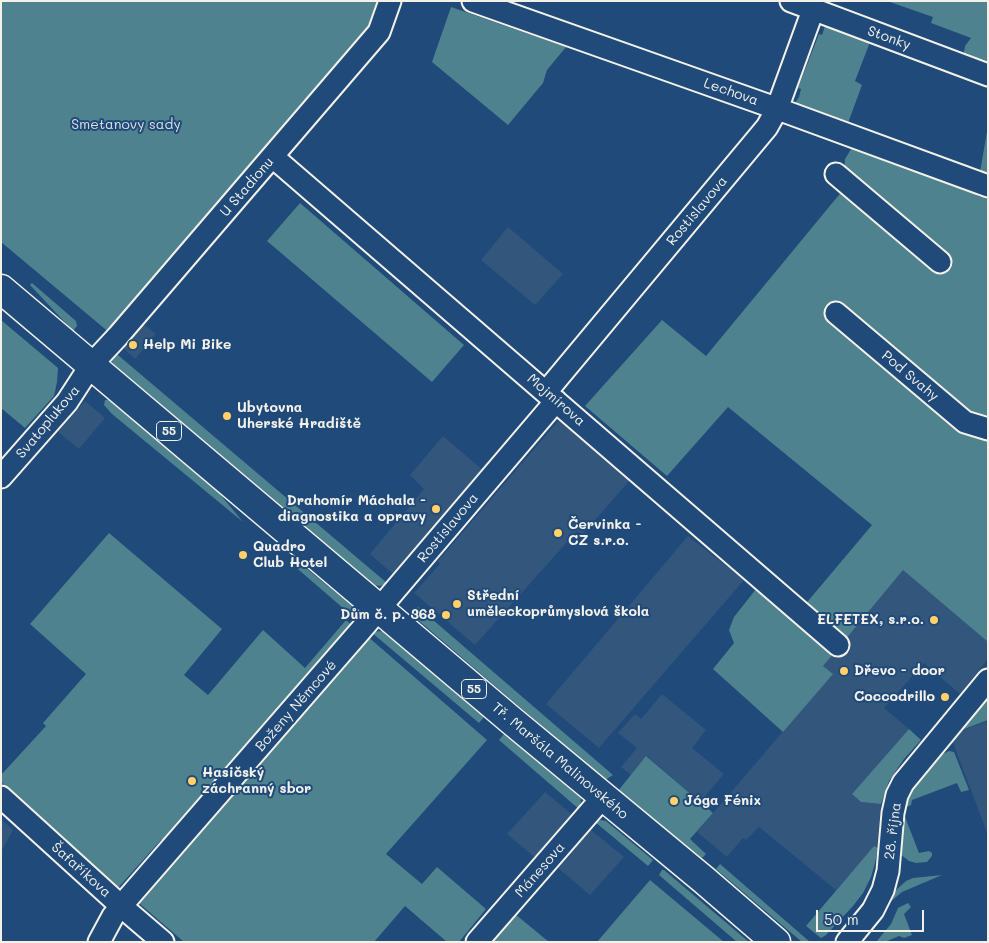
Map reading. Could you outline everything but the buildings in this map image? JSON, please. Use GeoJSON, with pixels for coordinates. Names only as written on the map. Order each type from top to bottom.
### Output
{"type":"FeatureCollection","features":[{"type":"Feature","properties":{"kind":"main road","name":"Tř. Maršála Malinovského"},"geometry":{"type":"LineString","coordinates":[[1,289],[776,942]]}},
{"type":"Feature","properties":{"kind":"street","name":"U Stadionu"},"geometry":{"type":"LineString","coordinates":[[91,365],[273,157],[379,32],[390,1]]}},
{"type":"Feature","properties":{"kind":"street","name":"Lechova"},"geometry":{"type":"LineString","coordinates":[[472,1],[988,186]]}},
{"type":"Feature","properties":{"kind":"street","name":"Stonky"},"geometry":{"type":"LineString","coordinates":[[791,1],[988,75]]}},
{"type":"Feature","properties":{"kind":"street","name":"Rostislavova"},"geometry":{"type":"LineString","coordinates":[[379,609],[767,127],[777,109],[813,10]]}},
{"type":"Feature","properties":{"kind":"street","name":"Mojmírova"},"geometry":{"type":"LineString","coordinates":[[273,157],[838,644]]}},
{"type":"Feature","properties":{"kind":"street"},"geometry":{"type":"LineString","coordinates":[[836,174],[940,262]]}},
{"type":"Feature","properties":{"kind":"street","name":"Pod Svahy"},"geometry":{"type":"LineString","coordinates":[[836,314],[965,422],[988,429]]}},
{"type":"Feature","properties":{"kind":"street","name":"Svatoplukova"},"geometry":{"type":"LineString","coordinates":[[1,477],[68,402],[91,365]]}},
{"type":"Feature","properties":{"kind":"street","name":"Boženy Němcové"},"geometry":{"type":"LineString","coordinates":[[99,942],[113,916],[121,906],[379,609]]}},
{"type":"Feature","properties":{"kind":"street","name":"28. října"},"geometry":{"type":"LineString","coordinates":[[847,942],[873,910],[883,890],[888,871],[892,813],[897,795],[903,783],[988,680]]}},
{"type":"Feature","properties":{"kind":"street","name":"Šafaříkova"},"geometry":{"type":"LineString","coordinates":[[1,797],[163,942]]}},
{"type":"Feature","properties":{"kind":"street","name":"Mánesova"},"geometry":{"type":"LineString","coordinates":[[477,942],[603,798]]}},
{"type":"Feature","properties":{"kind":"shaded area"},"geometry":{"type":"Polygon","coordinates":[[[508,227],[563,274],[535,305],[481,260],[508,227]]]}},
{"type":"Feature","properties":{"kind":"shaded area"},"geometry":{"type":"Polygon","coordinates":[[[140,322],[156,334],[135,359],[120,345],[140,322]]]}},
{"type":"Feature","properties":{"kind":"shaded area"},"geometry":{"type":"Polygon","coordinates":[[[85,401],[105,418],[79,449],[58,432],[85,401]]]}},
{"type":"Feature","properties":{"kind":"shaded area"},"geometry":{"type":"Polygon","coordinates":[[[559,420],[629,481],[582,535],[577,531],[475,645],[414,593],[440,564],[438,561],[559,420]]]}},
{"type":"Feature","properties":{"kind":"shaded area"},"geometry":{"type":"Polygon","coordinates":[[[443,436],[485,472],[395,576],[370,554],[424,489],[410,475],[443,436]]]}},
{"type":"Feature","properties":{"kind":"shaded area"},"geometry":{"type":"Polygon","coordinates":[[[688,536],[744,580],[599,748],[546,704],[688,536]]]}},
{"type":"Feature","properties":{"kind":"shaded area"},"geometry":{"type":"Polygon","coordinates":[[[898,547],[904,571],[988,642],[988,659],[960,694],[924,663],[884,708],[909,729],[852,794],[861,802],[881,804],[877,847],[874,847],[836,890],[759,827],[746,840],[743,838],[727,857],[697,832],[832,674],[823,666],[836,651],[898,547]]]}},
{"type":"Feature","properties":{"kind":"shaded area"},"geometry":{"type":"Polygon","coordinates":[[[662,694],[706,730],[692,748],[724,774],[700,802],[647,756],[631,775],[621,767],[637,748],[618,733],[635,714],[641,719],[662,694]]]}},
{"type":"Feature","properties":{"kind":"shaded area"},"geometry":{"type":"Polygon","coordinates":[[[988,721],[988,835],[950,735],[988,721]]]}},
{"type":"Feature","properties":{"kind":"shaded area"},"geometry":{"type":"Polygon","coordinates":[[[545,792],[575,817],[538,860],[507,834],[545,792]]]}},
{"type":"Feature","properties":{"kind":"shaded area"},"geometry":{"type":"Polygon","coordinates":[[[1,819],[13,830],[1,852],[1,819]]]}},
{"type":"Feature","properties":{"kind":"shaded area"},"geometry":{"type":"Polygon","coordinates":[[[590,829],[624,857],[590,895],[557,867],[590,829]]]}},
{"type":"Feature","properties":{"kind":"green space","name":"Smetanovy sady"},"geometry":{"type":"Polygon","coordinates":[[[1,1],[379,1],[368,30],[111,334],[1,242],[1,1]]]}},
{"type":"Feature","properties":{"kind":"green space"},"geometry":{"type":"Polygon","coordinates":[[[887,1],[988,1],[988,67],[963,58],[965,46],[971,38],[931,23],[933,17],[887,1]]]}},
{"type":"Feature","properties":{"kind":"green space"},"geometry":{"type":"Polygon","coordinates":[[[451,7],[566,47],[547,70],[543,83],[508,125],[432,62],[451,7]]]}},
{"type":"Feature","properties":{"kind":"green space"},"geometry":{"type":"Polygon","coordinates":[[[825,26],[870,42],[855,81],[862,85],[848,123],[795,103],[801,89],[798,88],[819,34],[822,35],[825,26]]]}},
{"type":"Feature","properties":{"kind":"green space"},"geometry":{"type":"Polygon","coordinates":[[[988,126],[988,174],[980,172],[988,126]]]}},
{"type":"Feature","properties":{"kind":"green space"},"geometry":{"type":"Polygon","coordinates":[[[853,146],[978,190],[977,196],[988,199],[988,642],[903,570],[844,641],[803,607],[872,525],[728,407],[667,476],[585,406],[662,320],[706,356],[843,190],[845,159],[853,146]]]}},
{"type":"Feature","properties":{"kind":"green space"},"geometry":{"type":"Polygon","coordinates":[[[271,170],[277,171],[538,396],[539,403],[271,170]]]}},
{"type":"Feature","properties":{"kind":"green space"},"geometry":{"type":"Polygon","coordinates":[[[300,203],[464,345],[432,382],[267,241],[300,203]]]}},
{"type":"Feature","properties":{"kind":"green space"},"geometry":{"type":"Polygon","coordinates":[[[32,283],[76,321],[77,326],[73,331],[30,285],[32,283]]]}},
{"type":"Feature","properties":{"kind":"green space"},"geometry":{"type":"Polygon","coordinates":[[[1,320],[58,368],[54,396],[25,428],[1,408],[1,320]]]}},
{"type":"Feature","properties":{"kind":"green space"},"geometry":{"type":"Polygon","coordinates":[[[112,350],[387,583],[380,586],[373,585],[113,364],[110,356],[112,350]]]}},
{"type":"Feature","properties":{"kind":"green space"},"geometry":{"type":"Polygon","coordinates":[[[105,400],[109,400],[219,493],[243,522],[112,414],[104,405],[105,400]]]}},
{"type":"Feature","properties":{"kind":"green space"},"geometry":{"type":"Polygon","coordinates":[[[648,492],[756,583],[756,589],[646,494],[648,492]]]}},
{"type":"Feature","properties":{"kind":"green space"},"geometry":{"type":"Polygon","coordinates":[[[109,533],[222,629],[184,675],[208,695],[263,630],[305,668],[346,620],[355,628],[259,735],[256,734],[259,737],[123,890],[123,887],[162,842],[161,840],[117,889],[1,782],[1,775],[46,726],[43,723],[86,674],[30,624],[109,533]]]}},
{"type":"Feature","properties":{"kind":"green space"},"geometry":{"type":"Polygon","coordinates":[[[292,564],[307,569],[356,609],[358,621],[292,564]]]}},
{"type":"Feature","properties":{"kind":"green space"},"geometry":{"type":"Polygon","coordinates":[[[756,589],[836,651],[823,666],[833,674],[783,732],[713,669],[734,643],[729,630],[734,617],[756,589]]]}},
{"type":"Feature","properties":{"kind":"green space"},"geometry":{"type":"Polygon","coordinates":[[[418,607],[613,775],[605,780],[411,614],[418,607]]]}},
{"type":"Feature","properties":{"kind":"green space"},"geometry":{"type":"Polygon","coordinates":[[[383,631],[484,717],[479,723],[371,632],[383,631]]]}},
{"type":"Feature","properties":{"kind":"green space"},"geometry":{"type":"Polygon","coordinates":[[[366,635],[487,740],[386,854],[422,884],[437,867],[486,909],[459,942],[447,942],[405,906],[374,942],[184,942],[140,904],[138,896],[366,635]]]}},
{"type":"Feature","properties":{"kind":"green space"},"geometry":{"type":"Polygon","coordinates":[[[988,691],[988,720],[954,733],[988,691]]]}},
{"type":"Feature","properties":{"kind":"green space"},"geometry":{"type":"Polygon","coordinates":[[[909,729],[921,740],[904,759],[889,781],[881,804],[861,802],[852,794],[909,729]]]}},
{"type":"Feature","properties":{"kind":"green space"},"geometry":{"type":"Polygon","coordinates":[[[504,734],[581,798],[580,810],[499,740],[504,734]]]}},
{"type":"Feature","properties":{"kind":"green space"},"geometry":{"type":"Polygon","coordinates":[[[949,751],[954,752],[969,790],[961,792],[957,783],[912,800],[911,805],[902,809],[919,853],[929,851],[932,853],[927,862],[916,863],[909,861],[900,854],[898,845],[900,811],[904,796],[912,781],[928,762],[932,764],[939,756],[949,751]]]}},
{"type":"Feature","properties":{"kind":"green space"},"geometry":{"type":"Polygon","coordinates":[[[646,756],[713,813],[690,839],[706,854],[702,858],[618,791],[646,756]]]}},
{"type":"Feature","properties":{"kind":"green space"},"geometry":{"type":"Polygon","coordinates":[[[606,821],[653,860],[648,866],[595,822],[606,821]]]}},
{"type":"Feature","properties":{"kind":"green space"},"geometry":{"type":"Polygon","coordinates":[[[874,846],[878,848],[875,863],[863,893],[826,935],[821,938],[806,926],[874,846]]]}},
{"type":"Feature","properties":{"kind":"green space"},"geometry":{"type":"Polygon","coordinates":[[[720,864],[810,942],[802,942],[716,869],[720,864]]]}},
{"type":"Feature","properties":{"kind":"green space"},"geometry":{"type":"Polygon","coordinates":[[[662,870],[749,942],[737,942],[659,875],[662,870]]]}},
{"type":"Feature","properties":{"kind":"green space"},"geometry":{"type":"Polygon","coordinates":[[[942,875],[902,892],[889,903],[895,891],[906,881],[913,878],[942,875]]]}},
{"type":"Feature","properties":{"kind":"green space"},"geometry":{"type":"Polygon","coordinates":[[[650,880],[724,942],[597,942],[650,880]]]}},
{"type":"Feature","properties":{"kind":"green space"},"geometry":{"type":"Polygon","coordinates":[[[908,903],[911,907],[904,914],[912,935],[904,938],[899,936],[885,942],[876,942],[891,924],[898,908],[908,903]]]}},
{"type":"Feature","properties":{"kind":"green space"},"geometry":{"type":"Polygon","coordinates":[[[515,914],[549,942],[491,942],[515,914]]]}},
{"type":"Feature","properties":{"kind":"place","name":"Help Mi Bike"},"geometry":{"type":"Point","coordinates":[133,345]}},
{"type":"Feature","properties":{"kind":"place","name":"Ubytovna Uherské Hradiště"},"geometry":{"type":"Point","coordinates":[227,416]}},
{"type":"Feature","properties":{"kind":"place","name":"Drahomír Máchala - diagnostika a opravy"},"geometry":{"type":"Point","coordinates":[436,509]}},
{"type":"Feature","properties":{"kind":"place","name":"Červinka - CZ s.r.o."},"geometry":{"type":"Point","coordinates":[558,533]}},
{"type":"Feature","properties":{"kind":"place","name":"Quadro Club Hotel"},"geometry":{"type":"Point","coordinates":[243,555]}},
{"type":"Feature","properties":{"kind":"place","name":"Střední uměleckoprůmyslová škola"},"geometry":{"type":"Point","coordinates":[457,604]}},
{"type":"Feature","properties":{"kind":"place","name":"Dům č. p. 368"},"geometry":{"type":"Point","coordinates":[446,615]}},
{"type":"Feature","properties":{"kind":"place","name":"ELFETEX, s.r.o."},"geometry":{"type":"Point","coordinates":[934,620]}},
{"type":"Feature","properties":{"kind":"place","name":"Dřevo - door"},"geometry":{"type":"Point","coordinates":[844,671]}},
{"type":"Feature","properties":{"kind":"place","name":"Coccodrillo"},"geometry":{"type":"Point","coordinates":[945,697]}},
{"type":"Feature","properties":{"kind":"place","name":"Hasičský záchranný sbor"},"geometry":{"type":"Point","coordinates":[192,781]}},
{"type":"Feature","properties":{"kind":"place","name":"Jóga Fénix"},"geometry":{"type":"Point","coordinates":[674,801]}}]}
